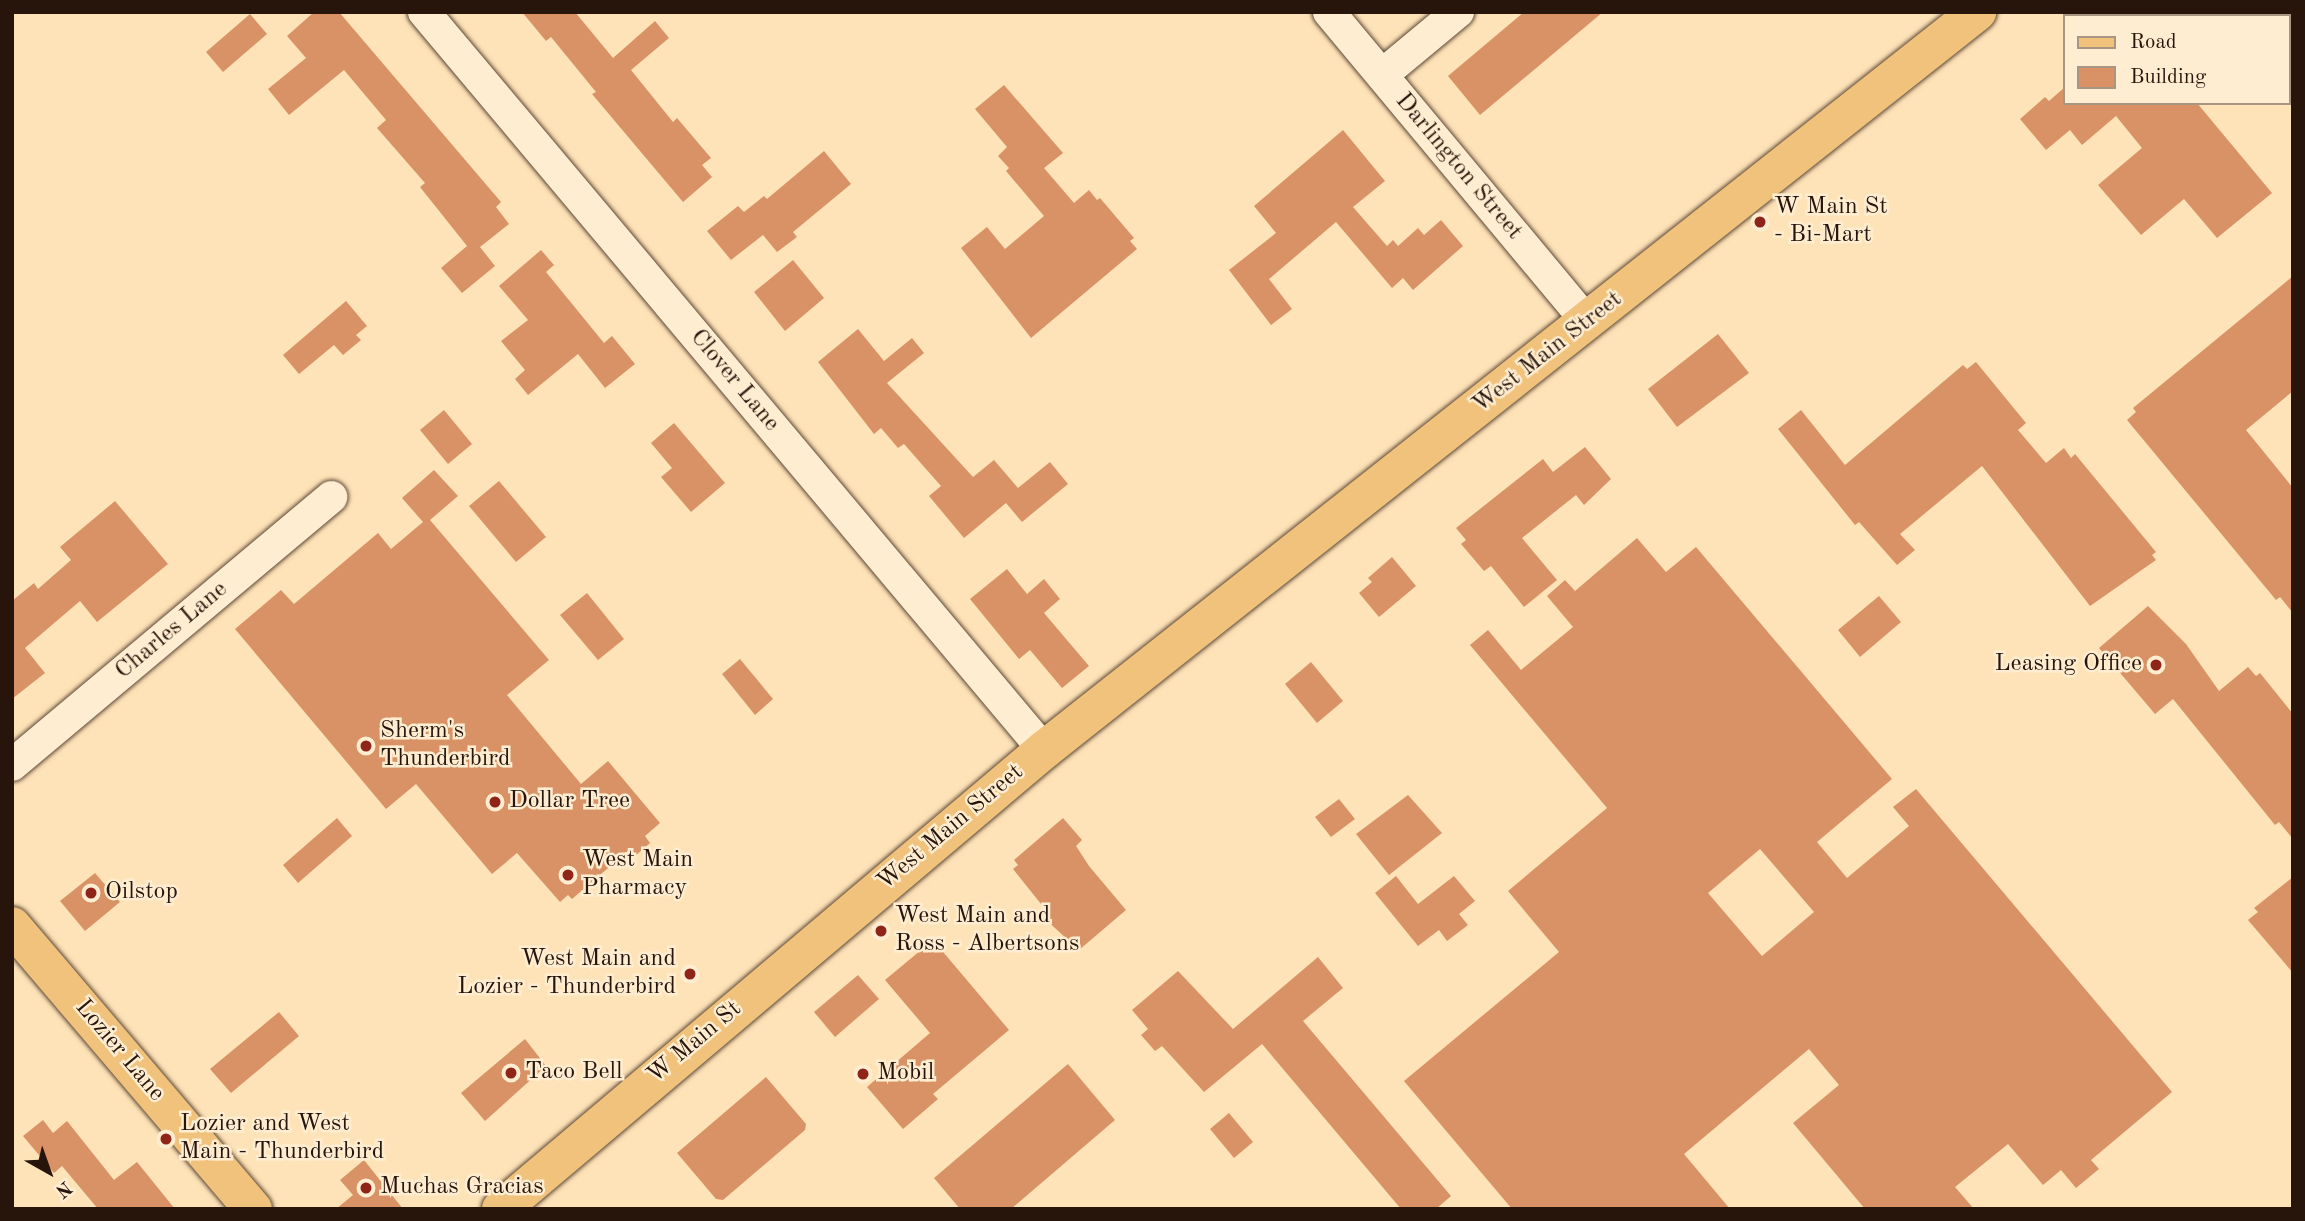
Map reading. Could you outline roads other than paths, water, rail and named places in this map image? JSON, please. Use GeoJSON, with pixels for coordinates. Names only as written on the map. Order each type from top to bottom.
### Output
{"type":"FeatureCollection","features":[{"type":"Feature","properties":{"kind":"main road","name":"West Main Street"},"geometry":{"type":"LineString","coordinates":[[859,905],[1044,750],[1977,12]]}},
{"type":"Feature","properties":{"kind":"main road","name":"W Main St"},"geometry":{"type":"LineString","coordinates":[[501,1209],[859,905]]}},
{"type":"Feature","properties":{"kind":"main road","name":"Lozier Lane"},"geometry":{"type":"LineString","coordinates":[[12,926],[253,1209]]}},
{"type":"Feature","properties":{"kind":"street","name":"Clover Lane"},"geometry":{"type":"LineString","coordinates":[[424,12],[1044,750]]}},
{"type":"Feature","properties":{"kind":"street","name":"Darlington Street"},"geometry":{"type":"LineString","coordinates":[[1329,12],[1587,322]]}},
{"type":"Feature","properties":{"kind":"street"},"geometry":{"type":"LineString","coordinates":[[1382,75],[1458,12]]}},
{"type":"Feature","properties":{"kind":"street","name":"Charles Lane"},"geometry":{"type":"LineString","coordinates":[[12,765],[331,497]]}},
{"type":"Feature","properties":{"kind":"place","name":"W Main St - Bi-Mart"},"geometry":{"type":"Point","coordinates":[1760,222]}},
{"type":"Feature","properties":{"kind":"place","name":"Leasing Office"},"geometry":{"type":"Point","coordinates":[2156,665]}},
{"type":"Feature","properties":{"kind":"place","name":"Sherm's Thunderbird"},"geometry":{"type":"Point","coordinates":[366,746]}},
{"type":"Feature","properties":{"kind":"place","name":"Dollar Tree"},"geometry":{"type":"Point","coordinates":[495,802]}},
{"type":"Feature","properties":{"kind":"place","name":"West Main Pharmacy"},"geometry":{"type":"Point","coordinates":[568,875]}},
{"type":"Feature","properties":{"kind":"place","name":"Oilstop"},"geometry":{"type":"Point","coordinates":[91,893]}},
{"type":"Feature","properties":{"kind":"place","name":"West Main and Ross - Albertsons"},"geometry":{"type":"Point","coordinates":[881,931]}},
{"type":"Feature","properties":{"kind":"place","name":"West Main and Lozier - Thunderbird"},"geometry":{"type":"Point","coordinates":[690,974]}},
{"type":"Feature","properties":{"kind":"place","name":"Taco Bell"},"geometry":{"type":"Point","coordinates":[511,1073]}},
{"type":"Feature","properties":{"kind":"place","name":"Mobil"},"geometry":{"type":"Point","coordinates":[863,1074]}},
{"type":"Feature","properties":{"kind":"place","name":"Lozier and West Main - Thunderbird"},"geometry":{"type":"Point","coordinates":[166,1139]}},
{"type":"Feature","properties":{"kind":"place","name":"Muchas Gracias"},"geometry":{"type":"Point","coordinates":[366,1188]}}]}
